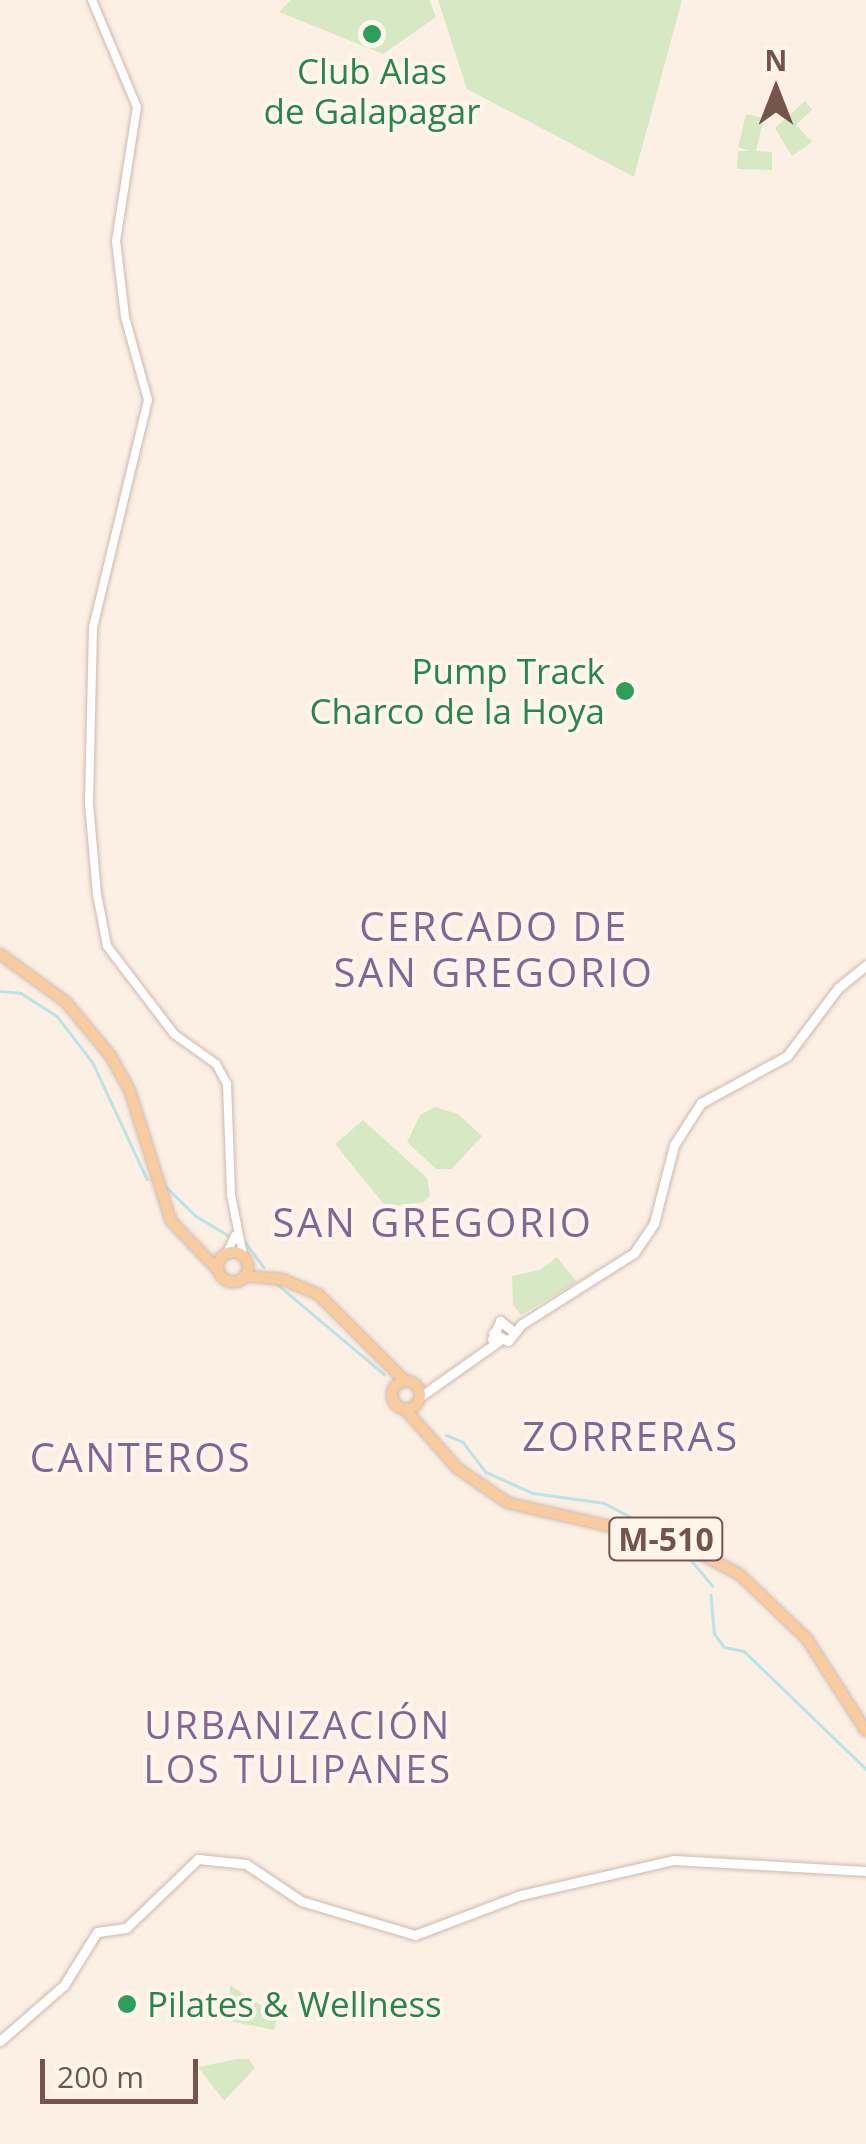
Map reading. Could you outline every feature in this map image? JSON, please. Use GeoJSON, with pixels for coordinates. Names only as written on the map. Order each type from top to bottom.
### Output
{"type":"FeatureCollection","features":[{"type":"Feature","properties":{"kind":"main road"},"geometry":{"type":"LineString","coordinates":[[0,954],[66,1002],[110,1055],[130,1091],[164,1206],[181,1236],[219,1270],[225,1254]]}},
{"type":"Feature","properties":{"kind":"main road"},"geometry":{"type":"LineString","coordinates":[[406,1409],[435,1380],[496,1337],[642,1244],[674,1145],[701,1103],[787,1056],[838,988],[866,965]]}},
{"type":"Feature","properties":{"kind":"main road"},"geometry":{"type":"LineString","coordinates":[[202,1254],[245,1258],[245,1276]]}},
{"type":"Feature","properties":{"kind":"main road","name":"M-510"},"geometry":{"type":"LineString","coordinates":[[245,1258],[265,1275],[318,1294],[386,1366],[409,1382],[420,1399],[420,1420]]}},
{"type":"Feature","properties":{"kind":"main road","name":"M-510"},"geometry":{"type":"LineString","coordinates":[[219,1270],[228,1281],[265,1275]]}},
{"type":"Feature","properties":{"kind":"main road"},"geometry":{"type":"LineString","coordinates":[[496,1337],[498,1322],[516,1327]]}},
{"type":"Feature","properties":{"kind":"main road","name":"M-510"},"geometry":{"type":"LineString","coordinates":[[386,1366],[394,1402],[420,1420],[457,1468],[508,1503],[562,1521],[678,1542],[739,1574],[807,1640],[866,1731]]}},
{"type":"Feature","properties":{"kind":"main road"},"geometry":{"type":"LineString","coordinates":[[393,1390],[409,1382],[435,1380]]}},
{"type":"Feature","properties":{"kind":"main road"},"geometry":{"type":"LineString","coordinates":[[0,2041],[64,1985],[102,1929],[124,1929],[192,1860],[254,1867],[300,1901],[415,1935],[521,1895],[674,1860],[866,1872]]}},
{"type":"Feature","properties":{"kind":"street"},"geometry":{"type":"LineString","coordinates":[[92,0],[136,107],[116,241],[125,317],[148,400],[92,627],[89,804],[97,894],[108,946],[174,1034],[216,1064],[227,1084],[236,1232],[245,1258]]}},
{"type":"Feature","properties":{"kind":"street"},"geometry":{"type":"LineString","coordinates":[[225,1254],[236,1232]]}},
{"type":"Feature","properties":{"kind":"green space","name":"Club Alas de Galapagar"},"geometry":{"type":"Polygon","coordinates":[[[291,0],[429,0],[436,17],[383,54],[279,12],[291,0]]]}},
{"type":"Feature","properties":{"kind":"green space"},"geometry":{"type":"Polygon","coordinates":[[[438,0],[682,0],[634,177],[467,89],[438,0]]]}},
{"type":"Feature","properties":{"kind":"green space"},"geometry":{"type":"Polygon","coordinates":[[[805,101],[812,110],[796,125],[812,142],[792,156],[775,128],[805,101]]]}},
{"type":"Feature","properties":{"kind":"green space"},"geometry":{"type":"Polygon","coordinates":[[[746,114],[764,118],[756,151],[772,152],[772,170],[737,169],[738,151],[749,151],[738,147],[746,114]]]}},
{"type":"Feature","properties":{"kind":"green space"},"geometry":{"type":"Polygon","coordinates":[[[435,1107],[458,1114],[482,1136],[452,1169],[436,1169],[407,1142],[420,1115],[435,1107]]]}},
{"type":"Feature","properties":{"kind":"green space"},"geometry":{"type":"Polygon","coordinates":[[[363,1120],[427,1178],[430,1195],[424,1202],[386,1207],[335,1144],[363,1120]]]}},
{"type":"Feature","properties":{"kind":"green space"},"geometry":{"type":"Polygon","coordinates":[[[557,1257],[577,1282],[521,1315],[513,1305],[512,1276],[540,1270],[557,1257]]]}},
{"type":"Feature","properties":{"kind":"green space"},"geometry":{"type":"Polygon","coordinates":[[[230,1985],[278,2016],[274,2030],[229,2021],[230,1985]]]}},
{"type":"Feature","properties":{"kind":"green space"},"geometry":{"type":"Polygon","coordinates":[[[249,2059],[255,2068],[224,2101],[198,2067],[249,2059]]]}},
{"type":"Feature","properties":{"kind":"waterway"},"geometry":{"type":"LineString","coordinates":[[0,991],[21,993],[57,1016],[93,1063],[147,1179]]}},
{"type":"Feature","properties":{"kind":"waterway"},"geometry":{"type":"LineString","coordinates":[[165,1186],[196,1216],[228,1235]]}},
{"type":"Feature","properties":{"kind":"waterway"},"geometry":{"type":"LineString","coordinates":[[245,1242],[264,1267]]}},
{"type":"Feature","properties":{"kind":"waterway"},"geometry":{"type":"LineString","coordinates":[[277,1284],[384,1374]]}},
{"type":"Feature","properties":{"kind":"waterway"},"geometry":{"type":"LineString","coordinates":[[446,1435],[463,1442],[486,1472],[533,1493],[604,1503],[658,1531]]}},
{"type":"Feature","properties":{"kind":"waterway"},"geometry":{"type":"LineString","coordinates":[[659,1543],[691,1560],[712,1585]]}},
{"type":"Feature","properties":{"kind":"waterway"},"geometry":{"type":"LineString","coordinates":[[711,1595],[714,1633],[724,1647],[744,1651],[866,1769]]}},
{"type":"Feature","properties":{"kind":"place","name":"Club Alas de Galapagar"},"geometry":{"type":"Point","coordinates":[372,34]}},
{"type":"Feature","properties":{"kind":"place","name":"Pump Track Charco de la Hoya"},"geometry":{"type":"Point","coordinates":[625,691]}},
{"type":"Feature","properties":{"kind":"place","name":"Pilates & Wellness"},"geometry":{"type":"Point","coordinates":[127,2004]}},
{"type":"Feature","properties":{"kind":"district","name":"CERCADO DE SAN GREGORIO"},"geometry":{"type":"Point","coordinates":[494,949]}},
{"type":"Feature","properties":{"kind":"district","name":"SAN GREGORIO"},"geometry":{"type":"Point","coordinates":[433,1222]}},
{"type":"Feature","properties":{"kind":"district","name":"ZORRERAS"},"geometry":{"type":"Point","coordinates":[631,1436]}},
{"type":"Feature","properties":{"kind":"district","name":"CANTEROS"},"geometry":{"type":"Point","coordinates":[141,1457]}},
{"type":"Feature","properties":{"kind":"district","name":"URBANIZACIÓN LOS TULIPANES"},"geometry":{"type":"Point","coordinates":[298,1747]}}]}
